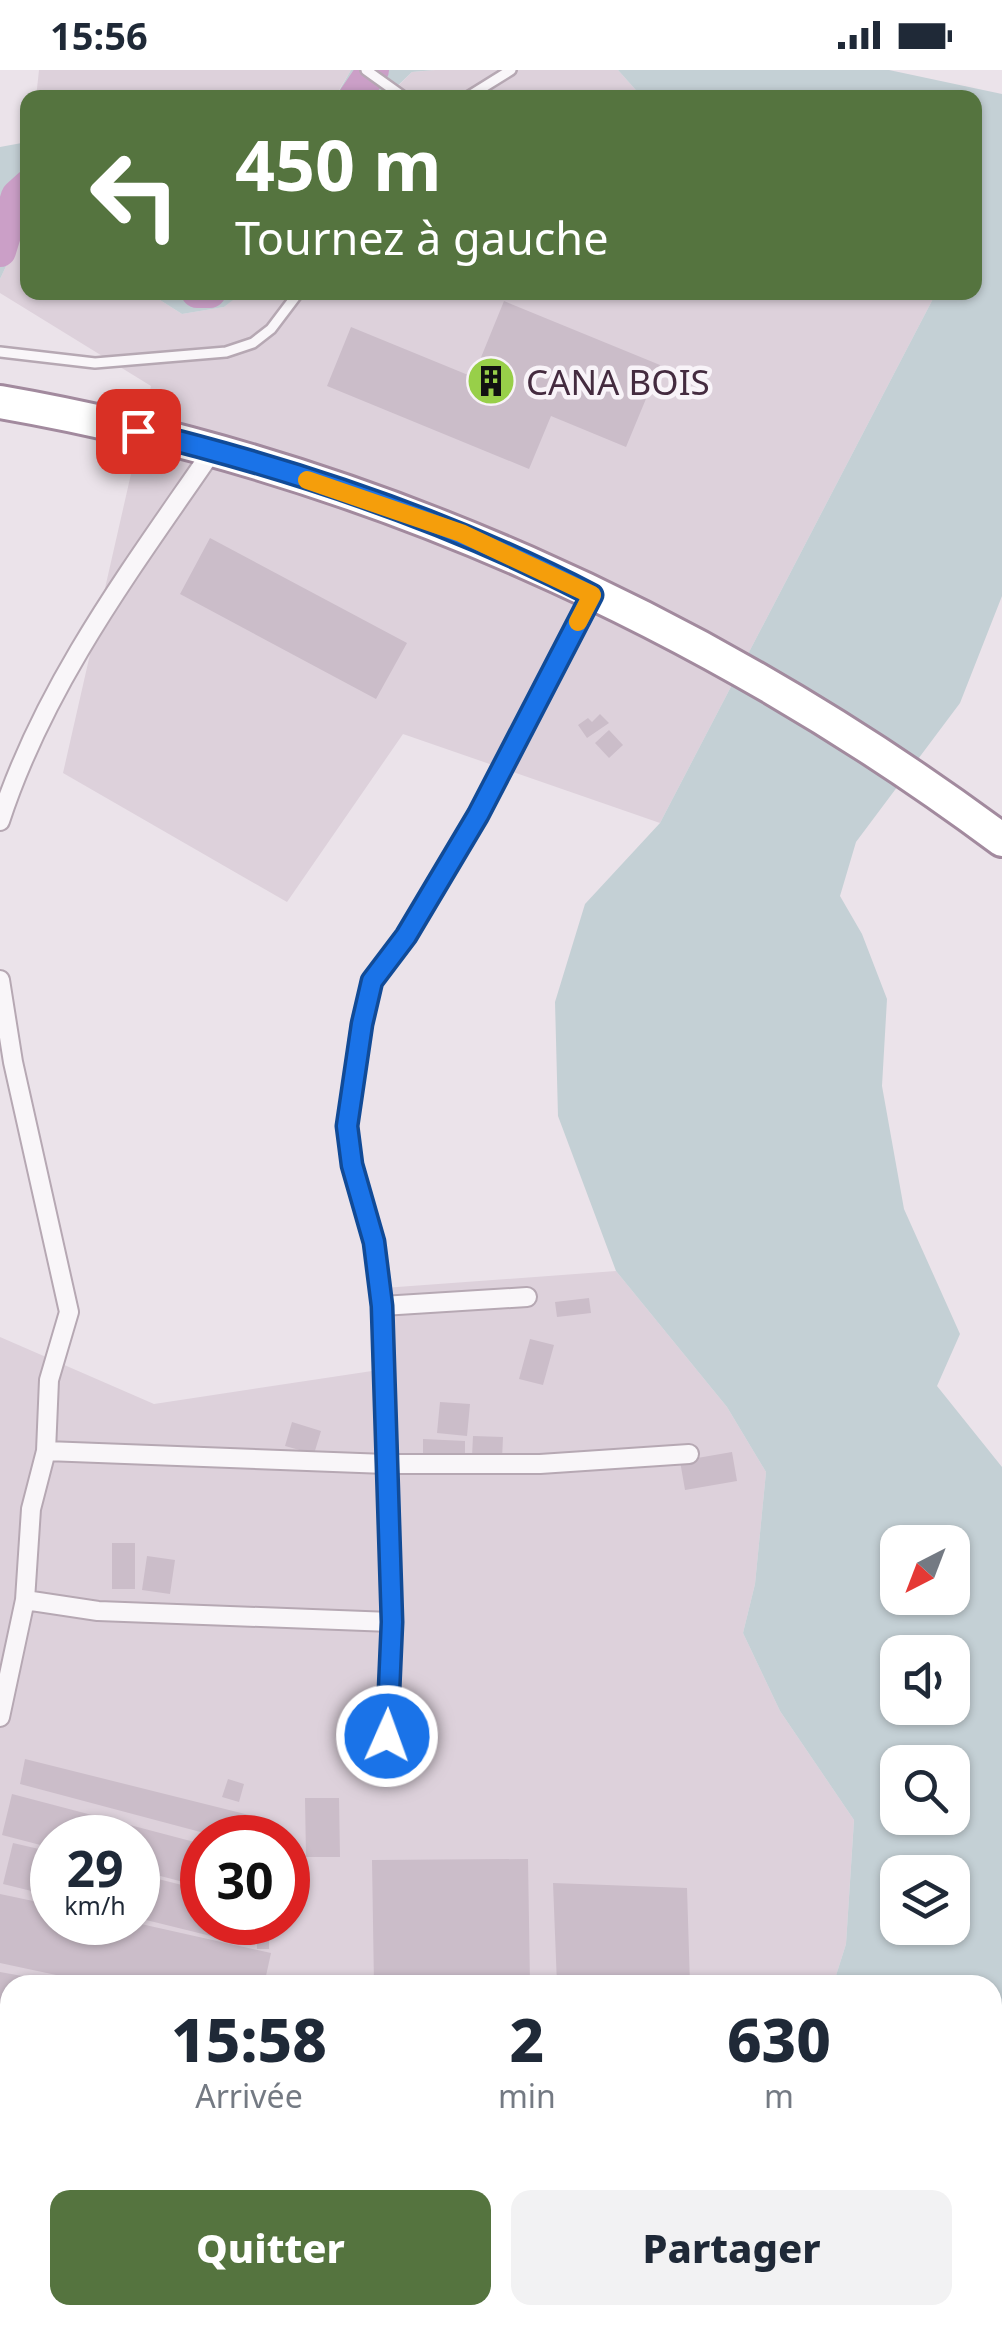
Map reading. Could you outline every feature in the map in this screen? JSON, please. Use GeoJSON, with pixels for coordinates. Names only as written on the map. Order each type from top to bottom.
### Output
{"type":"FeatureCollection","features":[{"type":"Feature","properties":{"kind":"highway"},"geometry":{"type":"LineString","coordinates":[[0,402],[64,413],[213,450],[461,533],[592,595],[799,702],[1002,840]]}},
{"type":"Feature","properties":{"kind":"street"},"geometry":{"type":"LineString","coordinates":[[0,821],[43,712],[99,616],[213,450]]}},
{"type":"Feature","properties":{"kind":"street"},"geometry":{"type":"LineString","coordinates":[[385,1774],[392,1622],[382,1306],[374,1242],[352,1165],[347,1126],[367,994],[478,815],[592,595]]}},
{"type":"Feature","properties":{"kind":"street"},"geometry":{"type":"LineString","coordinates":[[0,980],[13,1062],[70,1312],[48,1380],[46,1451],[31,1509],[25,1600],[0,1717]]}},
{"type":"Feature","properties":{"kind":"street"},"geometry":{"type":"LineString","coordinates":[[382,1306],[527,1297]]}},
{"type":"Feature","properties":{"kind":"street"},"geometry":{"type":"LineString","coordinates":[[46,1451],[386,1464],[540,1464],[689,1454]]}},
{"type":"Feature","properties":{"kind":"street"},"geometry":{"type":"LineString","coordinates":[[25,1600],[98,1611],[392,1622]]}},
{"type":"Feature","properties":{"kind":"lane"},"geometry":{"type":"LineString","coordinates":[[366,70],[394,90]]}},
{"type":"Feature","properties":{"kind":"lane"},"geometry":{"type":"LineString","coordinates":[[479,90],[510,70]]}},
{"type":"Feature","properties":{"kind":"lane"},"geometry":{"type":"LineString","coordinates":[[0,352],[94,363],[226,352],[253,342],[271,329],[292,300]]}},
{"type":"Feature","properties":{"kind":"shaded area"},"geometry":{"type":"Polygon","coordinates":[[[39,70],[351,70],[339,90],[37,90],[39,70]]]}},
{"type":"Feature","properties":{"kind":"shaded area"},"geometry":{"type":"Polygon","coordinates":[[[351,70],[434,70],[412,72],[393,90],[340,90],[351,70]]]}},
{"type":"Feature","properties":{"kind":"shaded area"},"geometry":{"type":"Polygon","coordinates":[[[618,70],[636,90],[394,90],[412,72],[618,70]]]}},
{"type":"Feature","properties":{"kind":"shaded area"},"geometry":{"type":"Polygon","coordinates":[[[618,70],[889,70],[1002,94],[1002,596],[960,703],[856,842],[840,896],[862,934],[887,999],[882,1086],[904,1209],[960,1334],[937,1386],[1002,1467],[1002,1975],[836,1975],[846,1944],[854,1820],[780,1711],[743,1633],[755,1584],[766,1472],[727,1407],[616,1271],[558,1116],[555,1002],[585,904],[660,823],[932,300],[982,300],[982,90],[636,90],[618,70]]]}},
{"type":"Feature","properties":{"kind":"shaded area"},"geometry":{"type":"Polygon","coordinates":[[[20,143],[20,237],[0,279],[0,147],[20,143]]]}},
{"type":"Feature","properties":{"kind":"shaded area"},"geometry":{"type":"Polygon","coordinates":[[[20,237],[20,300],[160,300],[182,314],[224,307],[232,300],[932,300],[660,823],[403,734],[287,902],[63,773],[151,386],[0,293],[0,279],[20,237]]]}},
{"type":"Feature","properties":{"kind":"shaded area"},"geometry":{"type":"Polygon","coordinates":[[[160,300],[233,300],[224,307],[182,314],[160,300]]]}},
{"type":"Feature","properties":{"kind":"shaded area"},"geometry":{"type":"Polygon","coordinates":[[[616,1271],[727,1407],[766,1472],[755,1584],[743,1633],[780,1711],[854,1820],[846,1944],[836,1975],[0,1975],[0,1337],[154,1404],[372,1371],[370,1289],[616,1271]]]}},
{"type":"Feature","properties":{"kind":"building","name":"CANA BOIS"},"geometry":{"type":"Polygon","coordinates":[[[504,301],[660,365],[626,447],[551,416],[529,469],[327,386],[351,327],[473,377],[504,301]]]}},
{"type":"Feature","properties":{"kind":"building"},"geometry":{"type":"Polygon","coordinates":[[[210,538],[407,643],[376,699],[180,594],[210,538]]]}},
{"type":"Feature","properties":{"kind":"building"},"geometry":{"type":"Polygon","coordinates":[[[600,714],[609,723],[587,738],[578,725],[588,718],[592,722],[600,714]]]}},
{"type":"Feature","properties":{"kind":"building"},"geometry":{"type":"Polygon","coordinates":[[[609,730],[623,745],[609,758],[595,743],[609,730]]]}},
{"type":"Feature","properties":{"kind":"building"},"geometry":{"type":"Polygon","coordinates":[[[589,1298],[591,1313],[557,1317],[555,1302],[589,1298]]]}},
{"type":"Feature","properties":{"kind":"building"},"geometry":{"type":"Polygon","coordinates":[[[530,1339],[554,1345],[543,1385],[519,1379],[530,1339]]]}},
{"type":"Feature","properties":{"kind":"building"},"geometry":{"type":"Polygon","coordinates":[[[440,1402],[470,1404],[467,1436],[437,1433],[440,1402]]]}},
{"type":"Feature","properties":{"kind":"building"},"geometry":{"type":"Polygon","coordinates":[[[292,1422],[321,1431],[314,1454],[285,1446],[292,1422]]]}},
{"type":"Feature","properties":{"kind":"building"},"geometry":{"type":"Polygon","coordinates":[[[473,1436],[503,1437],[502,1459],[472,1457],[473,1436]]]}},
{"type":"Feature","properties":{"kind":"building"},"geometry":{"type":"Polygon","coordinates":[[[423,1439],[465,1441],[465,1458],[423,1457],[423,1439]]]}},
{"type":"Feature","properties":{"kind":"building"},"geometry":{"type":"Polygon","coordinates":[[[732,1452],[737,1481],[685,1490],[680,1461],[732,1452]]]}},
{"type":"Feature","properties":{"kind":"building"},"geometry":{"type":"Polygon","coordinates":[[[112,1543],[135,1543],[135,1589],[112,1589],[112,1543]]]}},
{"type":"Feature","properties":{"kind":"building"},"geometry":{"type":"Polygon","coordinates":[[[147,1556],[175,1560],[170,1594],[142,1590],[147,1556]]]}},
{"type":"Feature","properties":{"kind":"building"},"geometry":{"type":"Polygon","coordinates":[[[25,1759],[249,1815],[180,1815],[180,1827],[160,1821],[160,1815],[137,1815],[20,1784],[25,1759]]]}},
{"type":"Feature","properties":{"kind":"building"},"geometry":{"type":"Polygon","coordinates":[[[228,1779],[244,1784],[239,1802],[222,1797],[228,1779]]]}},
{"type":"Feature","properties":{"kind":"building"},"geometry":{"type":"Polygon","coordinates":[[[12,1794],[92,1815],[30,1815],[30,1842],[2,1835],[12,1794]]]}},
{"type":"Feature","properties":{"kind":"building"},"geometry":{"type":"Polygon","coordinates":[[[305,1798],[339,1798],[340,1857],[310,1857],[310,1815],[305,1815],[305,1798]]]}},
{"type":"Feature","properties":{"kind":"building"},"geometry":{"type":"Polygon","coordinates":[[[160,1833],[180,1838],[180,1881],[160,1876],[160,1833]]]}},
{"type":"Feature","properties":{"kind":"building"},"geometry":{"type":"Polygon","coordinates":[[[13,1843],[30,1847],[30,1891],[3,1884],[13,1843]]]}},
{"type":"Feature","properties":{"kind":"building"},"geometry":{"type":"Polygon","coordinates":[[[528,1859],[530,1975],[374,1975],[372,1860],[528,1859]]]}},
{"type":"Feature","properties":{"kind":"building"},"geometry":{"type":"Polygon","coordinates":[[[160,1880],[180,1884],[180,1928],[160,1923],[160,1880]]]}},
{"type":"Feature","properties":{"kind":"building"},"geometry":{"type":"Polygon","coordinates":[[[553,1883],[687,1888],[690,1975],[557,1975],[553,1883]]]}},
{"type":"Feature","properties":{"kind":"building"},"geometry":{"type":"Polygon","coordinates":[[[0,1894],[30,1900],[30,1945],[160,1945],[160,1928],[180,1933],[180,1945],[235,1945],[271,1953],[266,1975],[56,1975],[0,1963],[0,1894]]]}},
{"type":"Feature","properties":{"kind":"waterway"},"geometry":{"type":"LineString","coordinates":[[359,90],[373,70]]}},
{"type":"Feature","properties":{"kind":"waterway"},"geometry":{"type":"LineString","coordinates":[[0,251],[20,193]]}},
{"type":"Feature","properties":{"kind":"slow traffic"},"geometry":{"type":"LineString","coordinates":[[307,480],[461,533],[592,595],[578,622]]}},
{"type":"Feature","properties":{"kind":"place","name":"CANA BOIS"},"geometry":{"type":"Point","coordinates":[491,381]}},
{"type":"Feature","properties":{"kind":"route"},"geometry":{"type":"LineString","coordinates":[[138,431],[322,484],[461,533],[592,595],[478,815],[367,994],[347,1126],[352,1165],[374,1242],[382,1306],[392,1622],[387,1736]]}}]}
